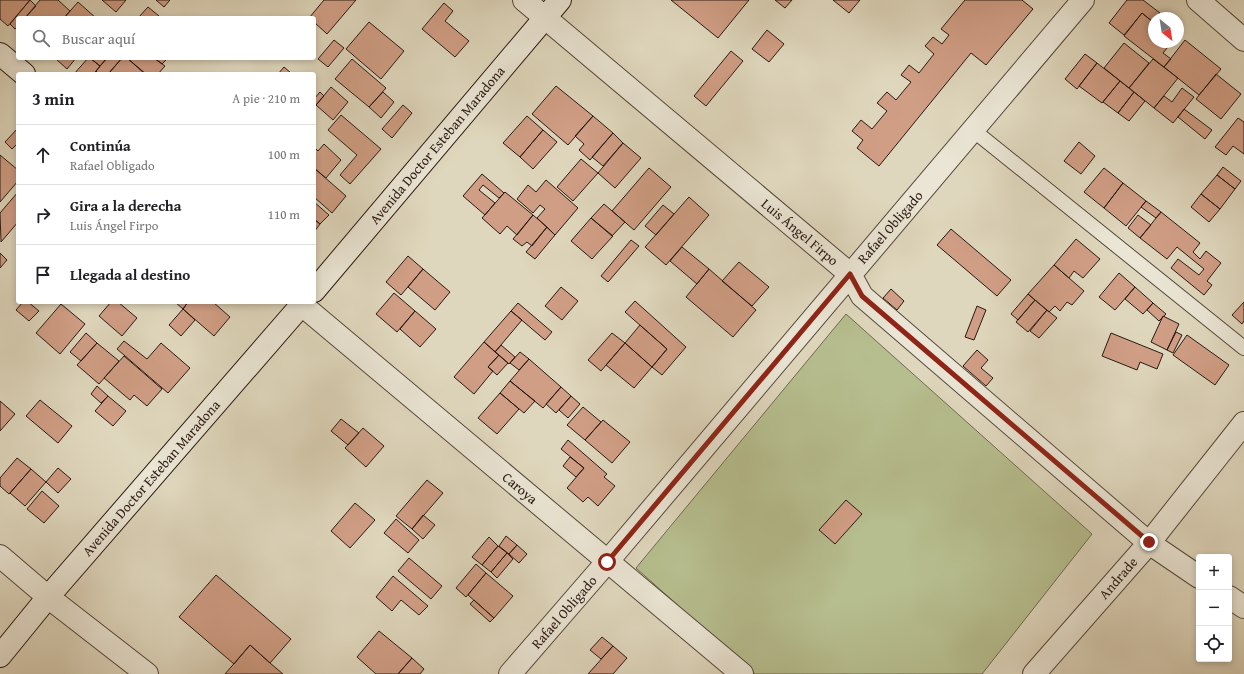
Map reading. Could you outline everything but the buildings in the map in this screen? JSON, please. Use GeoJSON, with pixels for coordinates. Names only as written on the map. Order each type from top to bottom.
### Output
{"type":"FeatureCollection","features":[{"type":"Feature","properties":{"kind":"street","name":"Luis Ángel Firpo"},"geometry":{"type":"LineString","coordinates":[[524,0],[850,274],[862,296],[1149,542],[1196,575]]}},
{"type":"Feature","properties":{"kind":"street","name":"Avenida Doctor Esteban Maradona"},"geometry":{"type":"LineString","coordinates":[[316,287],[560,0]]}},
{"type":"Feature","properties":{"kind":"street","name":"Rafael Obligado"},"geometry":{"type":"LineString","coordinates":[[510,674],[607,562],[1083,0]]}},
{"type":"Feature","properties":{"kind":"street"},"geometry":{"type":"LineString","coordinates":[[1198,0],[1244,40]]}},
{"type":"Feature","properties":{"kind":"street"},"geometry":{"type":"LineString","coordinates":[[0,54],[22,72]]}},
{"type":"Feature","properties":{"kind":"street","name":"Avenida Doctor Esteban Maradona"},"geometry":{"type":"LineString","coordinates":[[0,656],[48,597],[302,304]]}},
{"type":"Feature","properties":{"kind":"street","name":"Caroya"},"geometry":{"type":"LineString","coordinates":[[310,304],[607,562],[742,674]]}},
{"type":"Feature","properties":{"kind":"street","name":"Andrade"},"geometry":{"type":"LineString","coordinates":[[1034,674],[1149,542],[1244,423]]}},
{"type":"Feature","properties":{"kind":"street"},"geometry":{"type":"LineString","coordinates":[[0,556],[48,597],[146,674]]}},
{"type":"Feature","properties":{"kind":"street"},"geometry":{"type":"LineString","coordinates":[[1232,599],[1244,607]]}},
{"type":"Feature","properties":{"kind":"lane"},"geometry":{"type":"LineString","coordinates":[[973,130],[1244,348]]}},
{"type":"Feature","properties":{"kind":"green space"},"geometry":{"type":"Polygon","coordinates":[[[846,314],[1092,534],[982,674],[755,674],[636,568],[846,314]]]}},
{"type":"Feature","properties":{"kind":"route"},"geometry":{"type":"LineString","coordinates":[[607,562],[850,274],[862,296],[1149,542]]}}]}
